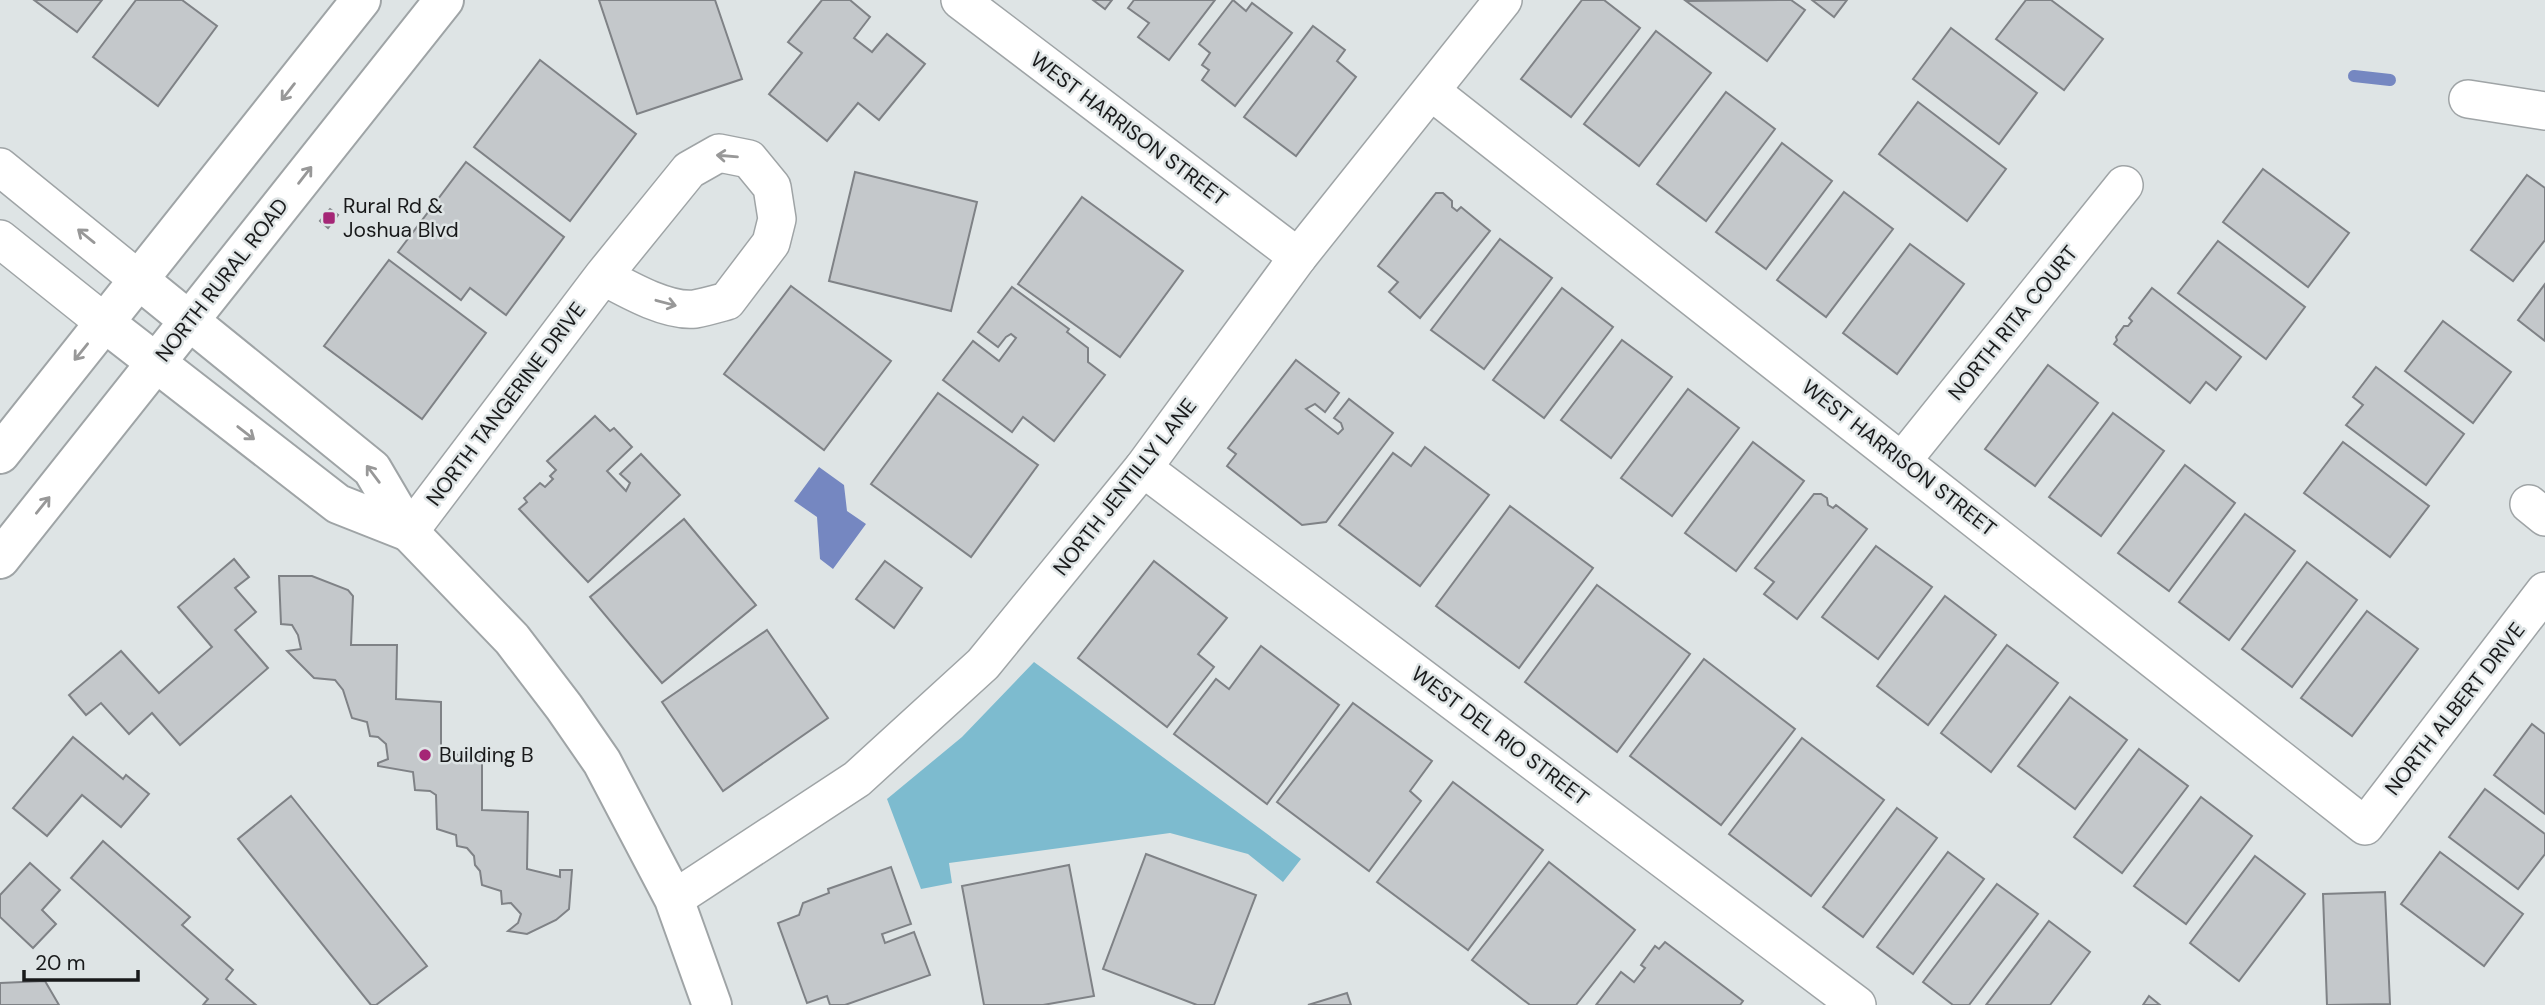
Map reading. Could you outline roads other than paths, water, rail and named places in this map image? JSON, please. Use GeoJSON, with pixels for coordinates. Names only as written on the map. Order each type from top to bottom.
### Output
{"type":"FeatureCollection","features":[{"type":"Feature","properties":{"kind":"street"},"geometry":{"type":"LineString","coordinates":[[0,454],[361,0]]}},
{"type":"Feature","properties":{"kind":"street","name":"NORTH RURAL ROAD"},"geometry":{"type":"LineString","coordinates":[[0,559],[444,0]]}},
{"type":"Feature","properties":{"kind":"street","name":"WEST HARRISON STREET"},"geometry":{"type":"LineString","coordinates":[[960,0],[1298,257]]}},
{"type":"Feature","properties":{"kind":"street","name":"NORTH JENTILLY LANE"},"geometry":{"type":"LineString","coordinates":[[674,899],[857,779],[983,664],[1143,468],[1298,257],[1503,0]]}},
{"type":"Feature","properties":{"kind":"street","name":"WEST HARRISON STREET"},"geometry":{"type":"LineString","coordinates":[[1432,92],[2365,826]]}},
{"type":"Feature","properties":{"kind":"street"},"geometry":{"type":"LineString","coordinates":[[2468,99],[2545,111]]}},
{"type":"Feature","properties":{"kind":"street","name":"NORTH TANGERINE DRIVE"},"geometry":{"type":"LineString","coordinates":[[409,532],[603,276],[689,170],[719,153],[749,159],[772,187],[777,219],[771,243],[727,301],[692,309],[672,305],[632,291],[603,276]]}},
{"type":"Feature","properties":{"kind":"street"},"geometry":{"type":"LineString","coordinates":[[0,167],[372,469],[409,532],[512,639],[564,707],[601,762],[674,899],[712,1005]]}},
{"type":"Feature","properties":{"kind":"street","name":"NORTH RITA COURT"},"geometry":{"type":"LineString","coordinates":[[1902,461],[2124,185]]}},
{"type":"Feature","properties":{"kind":"street"},"geometry":{"type":"LineString","coordinates":[[0,239],[338,504],[409,532]]}},
{"type":"Feature","properties":{"kind":"street","name":"WEST DEL RIO STREET"},"geometry":{"type":"LineString","coordinates":[[1143,468],[1846,1002]]}},
{"type":"Feature","properties":{"kind":"street","name":"NORTH ALBERT DRIVE"},"geometry":{"type":"LineString","coordinates":[[2365,826],[2545,591]]}},
{"type":"Feature","properties":{"kind":"waterway"},"geometry":{"type":"LineString","coordinates":[[2354,76],[2390,80]]}},
{"type":"Feature","properties":{"kind":"place","name":"Rural Rd & Joshua Blvd"},"geometry":{"type":"Point","coordinates":[329,218]}},
{"type":"Feature","properties":{"kind":"place","name":"Building B"},"geometry":{"type":"Point","coordinates":[425,755]}}]}
